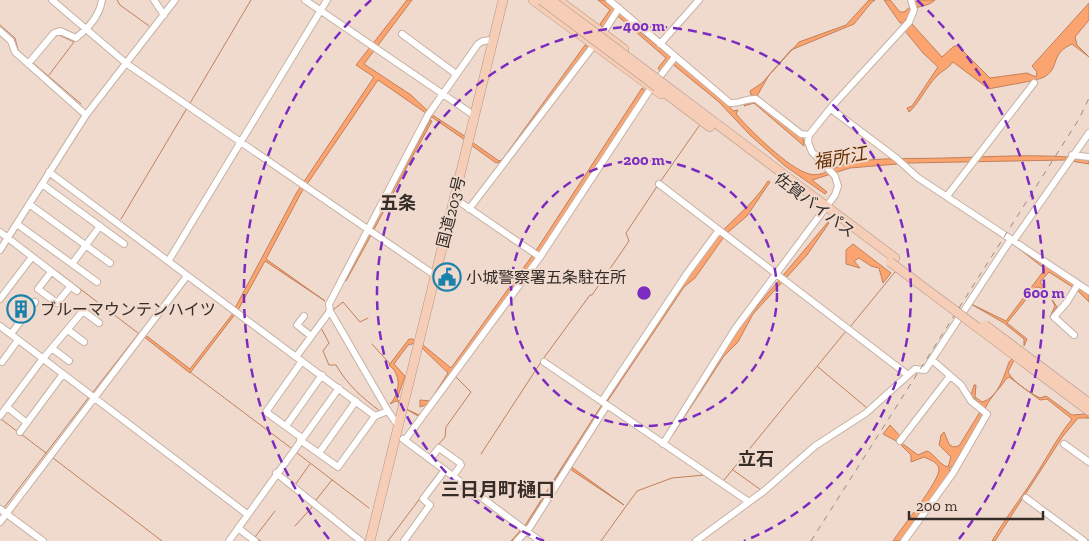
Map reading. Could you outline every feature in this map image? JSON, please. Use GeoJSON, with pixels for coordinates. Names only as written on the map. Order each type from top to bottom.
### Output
{"type":"FeatureCollection","features":[{"type":"Feature","properties":{"kind":"highway","name":"国道203号"},"geometry":{"type":"LineString","coordinates":[[370,541],[400,434],[454,198],[503,0]]}},
{"type":"Feature","properties":{"kind":"highway"},"geometry":{"type":"LineString","coordinates":[[533,0],[594,45],[657,84]]}},
{"type":"Feature","properties":{"kind":"highway","name":"佐賀バイパス"},"geometry":{"type":"LineString","coordinates":[[541,0],[712,122],[1031,364],[1089,411]]}},
{"type":"Feature","properties":{"kind":"highway","name":"佐賀バイパス"},"geometry":{"type":"LineString","coordinates":[[551,0],[657,84],[676,103],[825,209]]}},
{"type":"Feature","properties":{"kind":"highway"},"geometry":{"type":"LineString","coordinates":[[558,0],[603,33],[657,84]]}},
{"type":"Feature","properties":{"kind":"highway","name":"佐賀バイパス"},"geometry":{"type":"LineString","coordinates":[[1031,364],[1089,403]]}},
{"type":"Feature","properties":{"kind":"street"},"geometry":{"type":"LineString","coordinates":[[52,0],[127,64],[436,276]]}},
{"type":"Feature","properties":{"kind":"street"},"geometry":{"type":"LineString","coordinates":[[30,62],[54,33],[60,31],[76,38],[86,30],[101,9],[102,0]]}},
{"type":"Feature","properties":{"kind":"street"},"geometry":{"type":"LineString","coordinates":[[154,0],[164,15]]}},
{"type":"Feature","properties":{"kind":"street"},"geometry":{"type":"LineString","coordinates":[[0,250],[86,115],[175,0]]}},
{"type":"Feature","properties":{"kind":"street"},"geometry":{"type":"LineString","coordinates":[[305,0],[475,116]]}},
{"type":"Feature","properties":{"kind":"street"},"geometry":{"type":"LineString","coordinates":[[169,260],[327,0]]}},
{"type":"Feature","properties":{"kind":"street"},"geometry":{"type":"LineString","coordinates":[[609,0],[617,11],[660,44],[730,103],[738,104],[748,98],[756,99],[801,134],[809,134]]}},
{"type":"Feature","properties":{"kind":"street"},"geometry":{"type":"LineString","coordinates":[[660,44],[698,0]]}},
{"type":"Feature","properties":{"kind":"street"},"geometry":{"type":"LineString","coordinates":[[663,444],[735,329],[776,277],[780,277],[835,195],[838,186],[835,176],[830,168],[812,152],[808,142],[809,134],[909,22],[912,5]]}},
{"type":"Feature","properties":{"kind":"street"},"geometry":{"type":"LineString","coordinates":[[603,33],[617,11]]}},
{"type":"Feature","properties":{"kind":"street"},"geometry":{"type":"LineString","coordinates":[[0,31],[12,41],[15,52],[30,62],[86,115]]}},
{"type":"Feature","properties":{"kind":"street"},"geometry":{"type":"LineString","coordinates":[[402,34],[456,74]]}},
{"type":"Feature","properties":{"kind":"street"},"geometry":{"type":"LineString","coordinates":[[296,356],[330,311],[331,297],[370,232],[429,113],[442,92],[478,44],[483,41],[493,40]]}},
{"type":"Feature","properties":{"kind":"street"},"geometry":{"type":"LineString","coordinates":[[469,209],[594,45]]}},
{"type":"Feature","properties":{"kind":"street"},"geometry":{"type":"LineString","coordinates":[[400,434],[540,257],[675,57]]}},
{"type":"Feature","properties":{"kind":"street"},"geometry":{"type":"LineString","coordinates":[[946,196],[1034,83]]}},
{"type":"Feature","properties":{"kind":"street"},"geometry":{"type":"LineString","coordinates":[[831,109],[896,158],[905,168],[1012,239],[1078,286],[1089,291]]}},
{"type":"Feature","properties":{"kind":"street"},"geometry":{"type":"LineString","coordinates":[[696,541],[764,491],[815,446],[866,413],[915,369],[925,370],[1012,239],[1089,132]]}},
{"type":"Feature","properties":{"kind":"street"},"geometry":{"type":"LineString","coordinates":[[1072,155],[1089,157]]}},
{"type":"Feature","properties":{"kind":"street"},"geometry":{"type":"LineString","coordinates":[[49,172],[375,416]]}},
{"type":"Feature","properties":{"kind":"street"},"geometry":{"type":"LineString","coordinates":[[42,184],[124,244]]}},
{"type":"Feature","properties":{"kind":"street"},"geometry":{"type":"LineString","coordinates":[[659,184],[908,375]]}},
{"type":"Feature","properties":{"kind":"street"},"geometry":{"type":"LineString","coordinates":[[454,198],[540,257]]}},
{"type":"Feature","properties":{"kind":"street"},"geometry":{"type":"LineString","coordinates":[[29,204],[110,263]]}},
{"type":"Feature","properties":{"kind":"street"},"geometry":{"type":"LineString","coordinates":[[16,224],[97,282]]}},
{"type":"Feature","properties":{"kind":"street"},"geometry":{"type":"LineString","coordinates":[[72,264],[100,226]]}},
{"type":"Feature","properties":{"kind":"street"},"geometry":{"type":"LineString","coordinates":[[0,232],[77,291]]}},
{"type":"Feature","properties":{"kind":"street"},"geometry":{"type":"LineString","coordinates":[[517,541],[523,529],[568,466],[604,403],[688,272],[722,232]]}},
{"type":"Feature","properties":{"kind":"street"},"geometry":{"type":"LineString","coordinates":[[0,299],[32,256]]}},
{"type":"Feature","properties":{"kind":"street"},"geometry":{"type":"LineString","coordinates":[[52,272],[38,289],[57,304],[71,286]]}},
{"type":"Feature","properties":{"kind":"street"},"geometry":{"type":"LineString","coordinates":[[0,522],[2,511],[50,456],[91,396],[187,276]]}},
{"type":"Feature","properties":{"kind":"street"},"geometry":{"type":"LineString","coordinates":[[1074,334],[1054,317],[1078,286]]}},
{"type":"Feature","properties":{"kind":"street"},"geometry":{"type":"LineString","coordinates":[[11,334],[35,302]]}},
{"type":"Feature","properties":{"kind":"street"},"geometry":{"type":"LineString","coordinates":[[0,416],[83,311],[99,323]]}},
{"type":"Feature","properties":{"kind":"street"},"geometry":{"type":"LineString","coordinates":[[330,311],[400,434],[540,541]]}},
{"type":"Feature","properties":{"kind":"street"},"geometry":{"type":"LineString","coordinates":[[304,316],[297,325],[311,336]]}},
{"type":"Feature","properties":{"kind":"street"},"geometry":{"type":"LineString","coordinates":[[0,326],[247,514]]}},
{"type":"Feature","properties":{"kind":"street"},"geometry":{"type":"LineString","coordinates":[[68,330],[84,342]]}},
{"type":"Feature","properties":{"kind":"street"},"geometry":{"type":"LineString","coordinates":[[2,362],[18,340]]}},
{"type":"Feature","properties":{"kind":"street"},"geometry":{"type":"LineString","coordinates":[[53,349],[69,361]]}},
{"type":"Feature","properties":{"kind":"street"},"geometry":{"type":"LineString","coordinates":[[904,541],[953,473],[987,414],[971,401],[961,385],[932,360]]}},
{"type":"Feature","properties":{"kind":"street"},"geometry":{"type":"LineString","coordinates":[[302,361],[266,412],[338,467],[375,416],[388,411]]}},
{"type":"Feature","properties":{"kind":"street"},"geometry":{"type":"LineString","coordinates":[[544,362],[749,502]]}},
{"type":"Feature","properties":{"kind":"street"},"geometry":{"type":"LineString","coordinates":[[20,432],[63,374]]}},
{"type":"Feature","properties":{"kind":"street"},"geometry":{"type":"LineString","coordinates":[[286,426],[322,375]]}},
{"type":"Feature","properties":{"kind":"street"},"geometry":{"type":"LineString","coordinates":[[900,441],[950,376]]}},
{"type":"Feature","properties":{"kind":"street"},"geometry":{"type":"LineString","coordinates":[[229,541],[276,473],[339,388]]}},
{"type":"Feature","properties":{"kind":"street"},"geometry":{"type":"LineString","coordinates":[[319,454],[356,401]]}},
{"type":"Feature","properties":{"kind":"street"},"geometry":{"type":"LineString","coordinates":[[7,408],[26,422]]}},
{"type":"Feature","properties":{"kind":"street"},"geometry":{"type":"LineString","coordinates":[[1064,444],[1089,462]]}},
{"type":"Feature","properties":{"kind":"street"},"geometry":{"type":"LineString","coordinates":[[432,457],[439,448],[460,463],[461,465],[453,476]]}},
{"type":"Feature","properties":{"kind":"street"},"geometry":{"type":"LineString","coordinates":[[404,541],[430,505],[423,499],[445,470]]}},
{"type":"Feature","properties":{"kind":"street"},"geometry":{"type":"LineString","coordinates":[[276,473],[361,541]]}},
{"type":"Feature","properties":{"kind":"street"},"geometry":{"type":"LineString","coordinates":[[1026,498],[1084,541]]}},
{"type":"Feature","properties":{"kind":"street"},"geometry":{"type":"LineString","coordinates":[[2,511],[43,541]]}},
{"type":"Feature","properties":{"kind":"street"},"geometry":{"type":"LineString","coordinates":[[238,528],[255,541]]}},
{"type":"Feature","properties":{"kind":"shaded area"},"geometry":{"type":"Polygon","coordinates":[[[407,0],[412,0],[364,64],[411,95],[431,114],[466,137],[465,140],[378,80],[301,193],[266,259],[325,301],[265,261],[238,310],[235,308],[297,192],[374,77],[356,65],[407,0]]]}},
{"type":"Feature","properties":{"kind":"shaded area"},"geometry":{"type":"Polygon","coordinates":[[[598,0],[603,0],[616,9],[641,33],[724,100],[733,111],[738,110],[736,114],[781,157],[809,174],[824,173],[844,164],[883,159],[1053,156],[1089,159],[1089,164],[1065,160],[909,163],[850,168],[812,180],[827,192],[825,194],[785,166],[751,136],[719,102],[670,62],[661,72],[658,68],[666,58],[613,12],[603,27],[600,24],[610,10],[598,0]]]}},
{"type":"Feature","properties":{"kind":"shaded area"},"geometry":{"type":"Polygon","coordinates":[[[869,0],[875,0],[854,24],[792,49],[799,42],[846,25],[869,0]]]}},
{"type":"Feature","properties":{"kind":"shaded area"},"geometry":{"type":"Polygon","coordinates":[[[884,0],[890,0],[900,12],[904,12],[918,0],[935,0],[914,9],[903,23],[900,23],[884,0]]]}},
{"type":"Feature","properties":{"kind":"shaded area"},"geometry":{"type":"Polygon","coordinates":[[[1089,3],[1089,20],[1075,37],[1077,45],[1089,57],[1072,44],[1061,52],[1053,68],[1046,76],[1036,80],[989,89],[953,62],[938,75],[909,112],[907,108],[912,106],[938,67],[923,53],[905,31],[912,24],[942,57],[954,46],[958,46],[990,78],[1027,73],[1036,77],[1037,72],[1032,66],[1089,3]]]}},
{"type":"Feature","properties":{"kind":"shaded area"},"geometry":{"type":"Polygon","coordinates":[[[585,45],[588,47],[503,161],[496,163],[471,145],[472,142],[499,161],[502,160],[585,45]]]}},
{"type":"Feature","properties":{"kind":"shaded area"},"geometry":{"type":"Polygon","coordinates":[[[769,76],[757,96],[751,95],[750,91],[769,76]]]}},
{"type":"Feature","properties":{"kind":"shaded area"},"geometry":{"type":"Polygon","coordinates":[[[642,88],[646,91],[540,253],[420,417],[406,409],[419,415],[428,404],[420,407],[420,400],[430,401],[448,373],[421,347],[423,345],[451,368],[537,249],[642,88]]]}},
{"type":"Feature","properties":{"kind":"shaded area"},"geometry":{"type":"Polygon","coordinates":[[[748,101],[757,101],[803,138],[804,146],[754,103],[744,106],[748,101]]]}},
{"type":"Feature","properties":{"kind":"shaded area"},"geometry":{"type":"Polygon","coordinates":[[[430,120],[432,121],[368,241],[346,281],[344,280],[430,120]]]}},
{"type":"Feature","properties":{"kind":"shaded area"},"geometry":{"type":"Polygon","coordinates":[[[768,181],[770,182],[747,216],[726,234],[695,278],[684,287],[566,463],[624,505],[564,465],[527,525],[514,541],[511,541],[526,524],[615,384],[708,248],[754,199],[768,181]]]}},
{"type":"Feature","properties":{"kind":"shaded area"},"geometry":{"type":"Polygon","coordinates":[[[828,222],[807,255],[753,314],[738,342],[724,356],[672,436],[737,330],[828,222]]]}},
{"type":"Feature","properties":{"kind":"shaded area"},"geometry":{"type":"Polygon","coordinates":[[[853,244],[891,273],[883,283],[879,268],[871,266],[859,258],[854,261],[860,268],[846,264],[846,250],[853,244]]]}},
{"type":"Feature","properties":{"kind":"shaded area"},"geometry":{"type":"Polygon","coordinates":[[[1013,244],[1089,294],[1089,302],[1077,290],[1049,272],[1040,282],[1049,296],[1043,289],[1036,287],[1007,323],[1027,339],[1024,346],[1024,339],[1004,323],[971,304],[1006,321],[1045,269],[1013,244]]]}},
{"type":"Feature","properties":{"kind":"shaded area"},"geometry":{"type":"Polygon","coordinates":[[[1050,297],[1057,307],[1050,317],[1055,306],[1050,297]]]}},
{"type":"Feature","properties":{"kind":"shaded area"},"geometry":{"type":"Polygon","coordinates":[[[234,312],[236,313],[190,373],[143,336],[144,334],[190,369],[234,312]]]}},
{"type":"Feature","properties":{"kind":"shaded area"},"geometry":{"type":"Polygon","coordinates":[[[409,339],[413,339],[416,343],[408,345],[394,364],[405,376],[397,399],[402,404],[396,401],[390,404],[398,389],[398,379],[389,365],[409,339]]]}},
{"type":"Feature","properties":{"kind":"shaded area"},"geometry":{"type":"Polygon","coordinates":[[[1012,359],[1014,360],[1008,372],[1020,385],[1009,377],[1006,379],[988,403],[953,466],[949,468],[951,473],[900,541],[893,541],[927,494],[938,475],[939,469],[935,463],[924,457],[911,462],[911,455],[898,442],[883,434],[890,425],[901,437],[899,441],[918,455],[927,451],[948,467],[951,457],[939,445],[941,435],[944,432],[949,444],[953,447],[959,446],[983,407],[971,395],[974,385],[976,385],[975,397],[982,402],[988,400],[1000,386],[1009,362],[1012,359]]]}},
{"type":"Feature","properties":{"kind":"shaded area"},"geometry":{"type":"Polygon","coordinates":[[[1027,390],[1040,398],[1046,396],[1072,415],[1086,414],[1089,418],[1078,418],[1063,436],[995,541],[992,541],[1072,419],[1047,399],[1040,400],[1027,390]]]}},
{"type":"Feature","properties":{"kind":"waterway"},"geometry":{"type":"LineString","coordinates":[[117,0],[120,5],[149,26]]}},
{"type":"Feature","properties":{"kind":"waterway"},"geometry":{"type":"LineString","coordinates":[[189,105],[251,0]]}},
{"type":"Feature","properties":{"kind":"waterway"},"geometry":{"type":"LineString","coordinates":[[0,25],[15,38],[18,50],[29,60]]}},
{"type":"Feature","properties":{"kind":"waterway"},"geometry":{"type":"LineString","coordinates":[[49,75],[74,42],[59,35],[54,37]]}},
{"type":"Feature","properties":{"kind":"waterway"},"geometry":{"type":"LineString","coordinates":[[32,62],[81,104]]}},
{"type":"Feature","properties":{"kind":"waterway"},"geometry":{"type":"LineString","coordinates":[[121,219],[187,108]]}},
{"type":"Feature","properties":{"kind":"waterway"},"geometry":{"type":"LineString","coordinates":[[430,120],[432,116]]}},
{"type":"Feature","properties":{"kind":"waterway"},"geometry":{"type":"LineString","coordinates":[[660,182],[699,126]]}},
{"type":"Feature","properties":{"kind":"waterway"},"geometry":{"type":"LineString","coordinates":[[543,359],[590,295],[592,295],[629,241],[626,233],[658,185]]}},
{"type":"Feature","properties":{"kind":"waterway"},"geometry":{"type":"LineString","coordinates":[[58,272],[138,333]]}},
{"type":"Feature","properties":{"kind":"waterway"},"geometry":{"type":"LineString","coordinates":[[850,327],[895,272]]}},
{"type":"Feature","properties":{"kind":"waterway"},"geometry":{"type":"LineString","coordinates":[[333,310],[343,302],[360,322],[368,318]]}},
{"type":"Feature","properties":{"kind":"waterway"},"geometry":{"type":"LineString","coordinates":[[321,328],[329,343],[323,351],[329,365],[336,365],[355,390],[380,411]]}},
{"type":"Feature","properties":{"kind":"waterway"},"geometry":{"type":"LineString","coordinates":[[724,480],[846,331]]}},
{"type":"Feature","properties":{"kind":"waterway"},"geometry":{"type":"LineString","coordinates":[[93,392],[139,333]]}},
{"type":"Feature","properties":{"kind":"waterway"},"geometry":{"type":"LineString","coordinates":[[372,344],[390,364]]}},
{"type":"Feature","properties":{"kind":"waterway"},"geometry":{"type":"LineString","coordinates":[[481,454],[541,362]]}},
{"type":"Feature","properties":{"kind":"waterway"},"geometry":{"type":"LineString","coordinates":[[818,367],[867,408]]}},
{"type":"Feature","properties":{"kind":"waterway"},"geometry":{"type":"LineString","coordinates":[[190,372],[291,448]]}},
{"type":"Feature","properties":{"kind":"waterway"},"geometry":{"type":"LineString","coordinates":[[438,445],[445,437],[446,427],[471,392],[456,377]]}},
{"type":"Feature","properties":{"kind":"waterway"},"geometry":{"type":"LineString","coordinates":[[3,509],[89,397]]}},
{"type":"Feature","properties":{"kind":"waterway"},"geometry":{"type":"LineString","coordinates":[[1,419],[18,432]]}},
{"type":"Feature","properties":{"kind":"waterway"},"geometry":{"type":"LineString","coordinates":[[21,434],[46,453]]}},
{"type":"Feature","properties":{"kind":"waterway"},"geometry":{"type":"LineString","coordinates":[[787,466],[812,445]]}},
{"type":"Feature","properties":{"kind":"waterway"},"geometry":{"type":"LineString","coordinates":[[297,453],[369,508]]}},
{"type":"Feature","properties":{"kind":"waterway"},"geometry":{"type":"LineString","coordinates":[[53,458],[162,541]]}},
{"type":"Feature","properties":{"kind":"waterway"},"geometry":{"type":"LineString","coordinates":[[295,485],[310,464]]}},
{"type":"Feature","properties":{"kind":"waterway"},"geometry":{"type":"LineString","coordinates":[[733,470],[761,490]]}},
{"type":"Feature","properties":{"kind":"waterway"},"geometry":{"type":"LineString","coordinates":[[427,488],[440,471]]}},
{"type":"Feature","properties":{"kind":"waterway"},"geometry":{"type":"LineString","coordinates":[[601,541],[637,491],[672,478],[705,475]]}},
{"type":"Feature","properties":{"kind":"waterway"},"geometry":{"type":"LineString","coordinates":[[316,500],[332,480]]}},
{"type":"Feature","properties":{"kind":"waterway"},"geometry":{"type":"LineString","coordinates":[[388,541],[421,497]]}},
{"type":"Feature","properties":{"kind":"waterway"},"geometry":{"type":"LineString","coordinates":[[295,526],[313,506]]}},
{"type":"Feature","properties":{"kind":"waterway"},"geometry":{"type":"LineString","coordinates":[[261,541],[255,537],[275,511]]}},
{"type":"Feature","properties":{"kind":"waterway"},"geometry":{"type":"LineString","coordinates":[[1041,513],[1078,541]]}},
{"type":"Feature","properties":{"kind":"railway"},"geometry":{"type":"LineString","coordinates":[[811,541],[1079,119],[1089,98]]}},
{"type":"Feature","properties":{"kind":"place","name":"小城警察署五条駐在所"},"geometry":{"type":"Point","coordinates":[447,277]}},
{"type":"Feature","properties":{"kind":"place","name":"ブルーマウンテンハイツ"},"geometry":{"type":"Point","coordinates":[21,309]}},
{"type":"Feature","properties":{"kind":"district","name":"五条"},"geometry":{"type":"Point","coordinates":[398,203]}},
{"type":"Feature","properties":{"kind":"district","name":"立石"},"geometry":{"type":"Point","coordinates":[756,459]}},
{"type":"Feature","properties":{"kind":"district","name":"三日月町樋口"},"geometry":{"type":"Point","coordinates":[498,489]}},
{"type":"Feature","properties":{"kind":"water label","name":"福所江"},"geometry":{"type":"Point","coordinates":[840,158]}}]}
